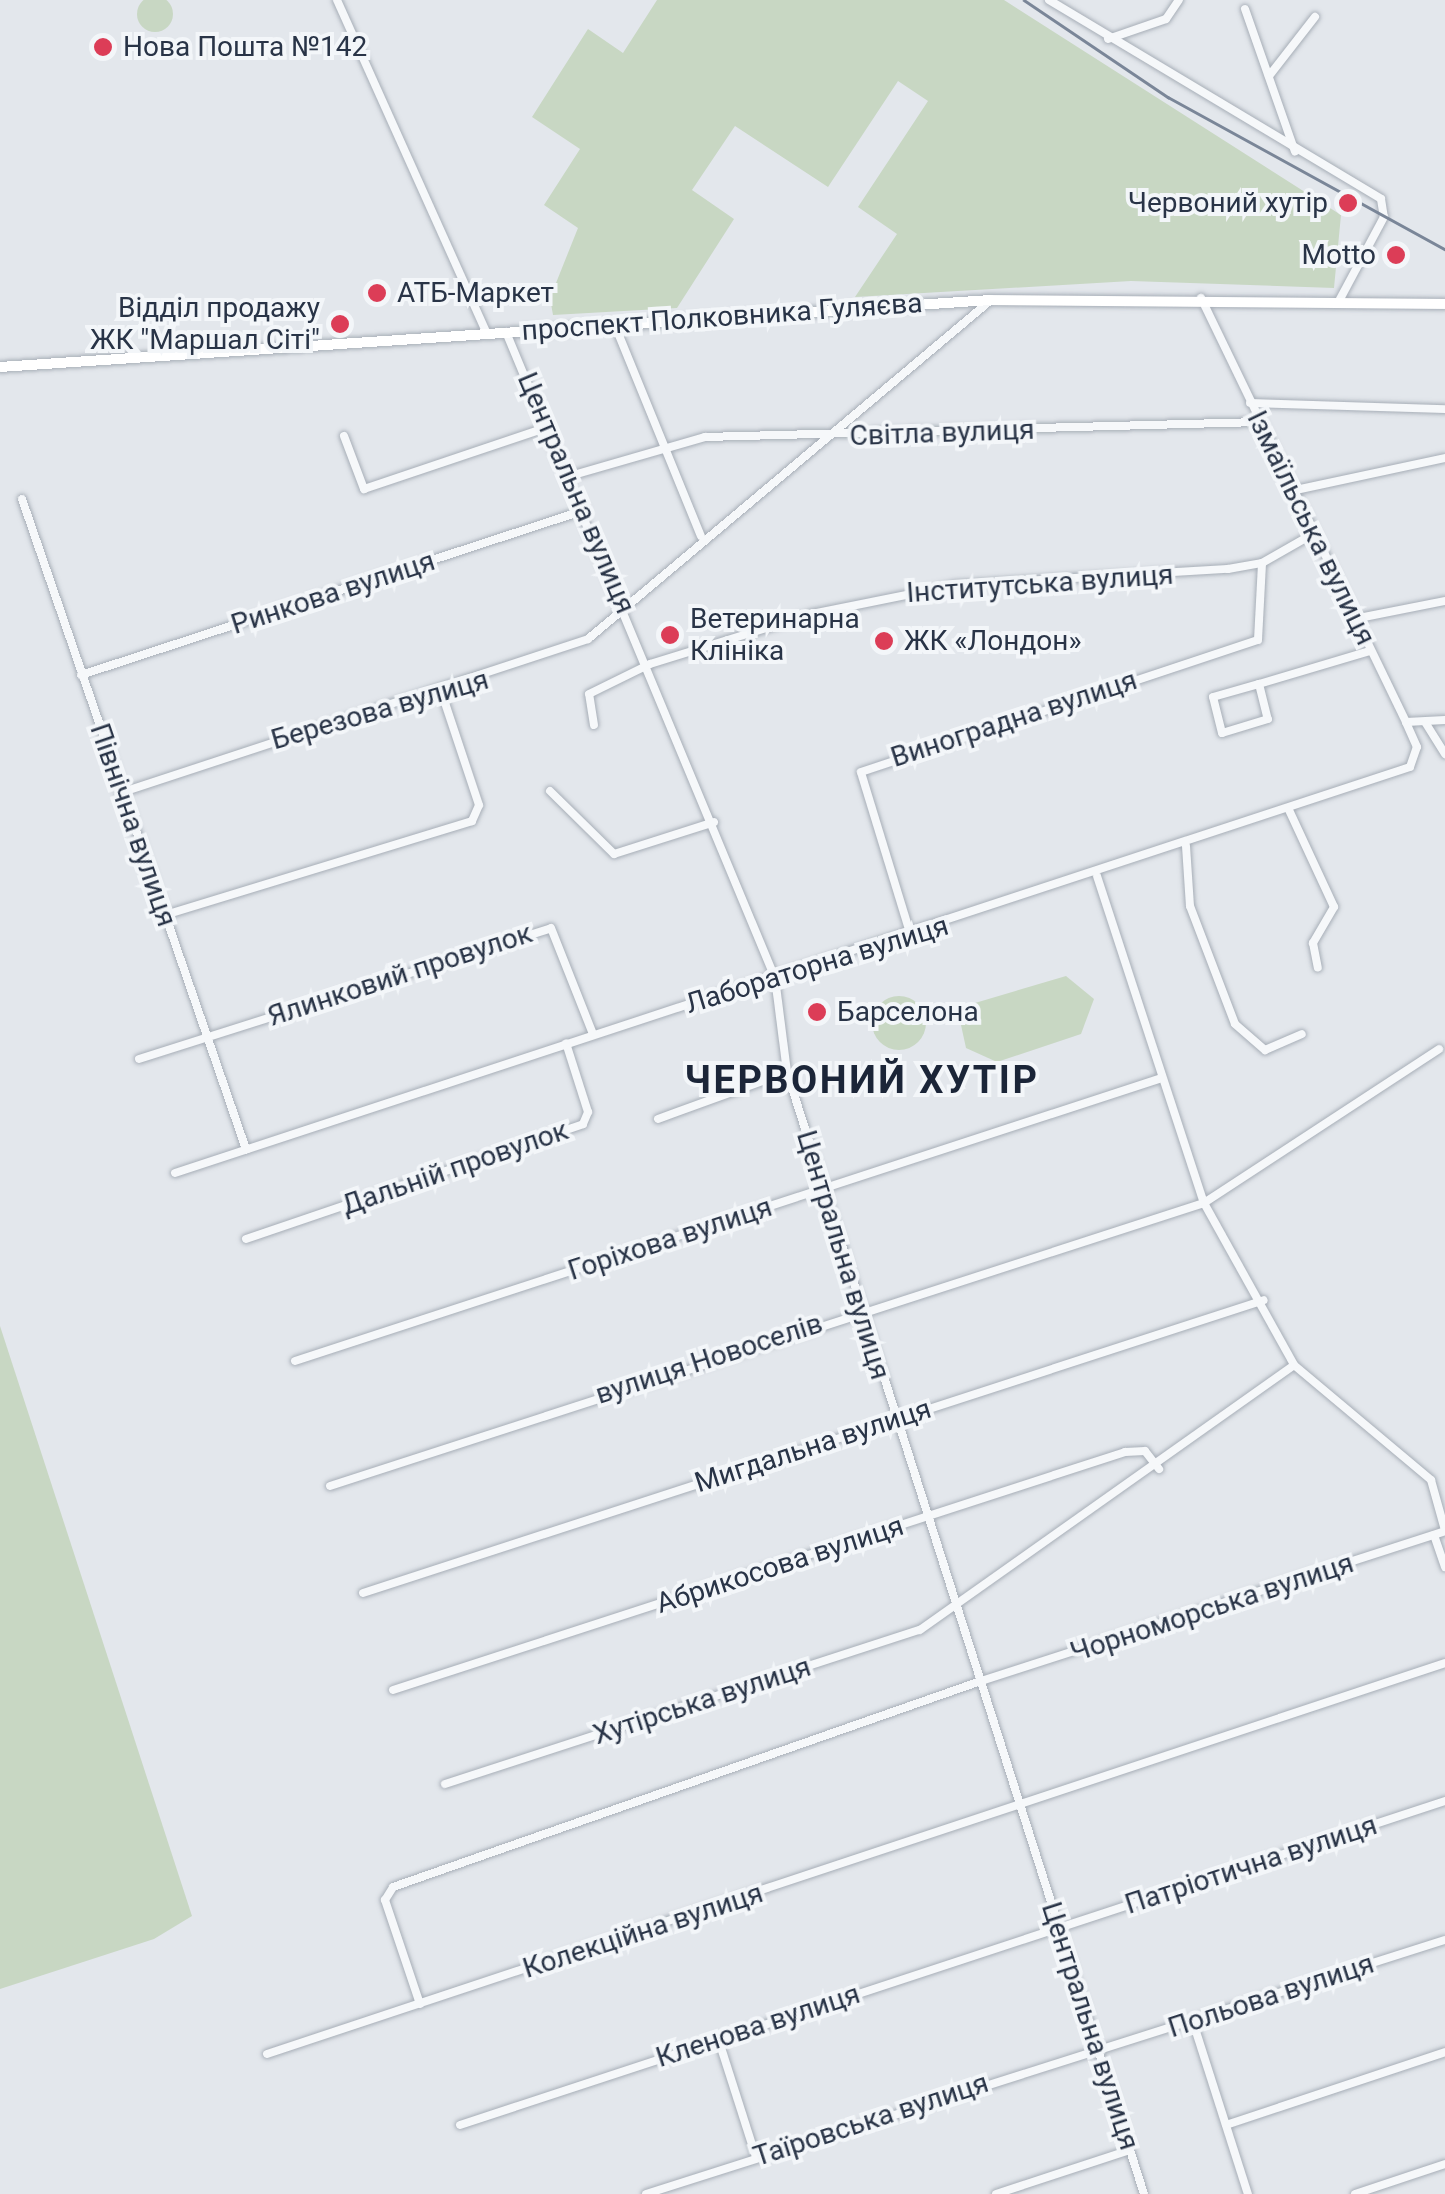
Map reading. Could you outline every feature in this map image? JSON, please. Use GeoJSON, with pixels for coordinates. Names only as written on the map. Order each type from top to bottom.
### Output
{"type":"FeatureCollection","features":[{"type":"Feature","properties":{"kind":"main road","name":"проспект Полковника Гуляєва"},"geometry":{"type":"LineString","coordinates":[[0,367],[991,300],[1201,297],[1445,304]]}},
{"type":"Feature","properties":{"kind":"street"},"geometry":{"type":"LineString","coordinates":[[337,0],[487,333]]}},
{"type":"Feature","properties":{"kind":"street"},"geometry":{"type":"LineString","coordinates":[[1108,39],[1166,19],[1179,0]]}},
{"type":"Feature","properties":{"kind":"street"},"geometry":{"type":"LineString","coordinates":[[1052,2],[1386,206],[1339,301]]}},
{"type":"Feature","properties":{"kind":"street"},"geometry":{"type":"LineString","coordinates":[[1245,10],[1296,152]]}},
{"type":"Feature","properties":{"kind":"street"},"geometry":{"type":"LineString","coordinates":[[1268,76],[1315,16]]}},
{"type":"Feature","properties":{"kind":"street","name":"Ізмаїльська вулиця"},"geometry":{"type":"LineString","coordinates":[[1201,297],[1311,535],[1406,722]]}},
{"type":"Feature","properties":{"kind":"street"},"geometry":{"type":"LineString","coordinates":[[570,476],[663,444],[835,436],[991,300]]}},
{"type":"Feature","properties":{"kind":"street"},"geometry":{"type":"LineString","coordinates":[[614,323],[702,536]]}},
{"type":"Feature","properties":{"kind":"street","name":"Центральна вулиця"},"geometry":{"type":"LineString","coordinates":[[506,332],[650,664],[775,978],[787,1072],[925,1518],[1144,2194]]}},
{"type":"Feature","properties":{"kind":"street"},"geometry":{"type":"LineString","coordinates":[[1250,403],[1445,409]]}},
{"type":"Feature","properties":{"kind":"street","name":"Світла вулиця"},"geometry":{"type":"LineString","coordinates":[[624,603],[702,536],[835,436],[1259,422]]}},
{"type":"Feature","properties":{"kind":"street"},"geometry":{"type":"LineString","coordinates":[[344,436],[364,489],[548,428]]}},
{"type":"Feature","properties":{"kind":"street"},"geometry":{"type":"LineString","coordinates":[[1291,491],[1445,458]]}},
{"type":"Feature","properties":{"kind":"street","name":"Північна вулиця"},"geometry":{"type":"LineString","coordinates":[[22,499],[120,793],[246,1149]]}},
{"type":"Feature","properties":{"kind":"street","name":"Ринкова вулиця"},"geometry":{"type":"LineString","coordinates":[[81,675],[585,510]]}},
{"type":"Feature","properties":{"kind":"street","name":"Інститутська вулиця"},"geometry":{"type":"LineString","coordinates":[[594,725],[589,694],[650,664],[812,614],[956,585],[1262,564],[1311,535]]}},
{"type":"Feature","properties":{"kind":"street","name":"Виноградна вулиця"},"geometry":{"type":"LineString","coordinates":[[911,936],[861,772],[1258,640],[1262,564]]}},
{"type":"Feature","properties":{"kind":"street"},"geometry":{"type":"LineString","coordinates":[[1354,619],[1445,600]]}},
{"type":"Feature","properties":{"kind":"street","name":"Березова вулиця"},"geometry":{"type":"LineString","coordinates":[[120,793],[442,694],[588,639],[618,620],[624,603]]}},
{"type":"Feature","properties":{"kind":"street"},"geometry":{"type":"LineString","coordinates":[[1259,684],[1268,719],[1222,733],[1211,700],[1259,684],[1370,651]]}},
{"type":"Feature","properties":{"kind":"street"},"geometry":{"type":"LineString","coordinates":[[165,915],[472,821],[479,805],[442,694]]}},
{"type":"Feature","properties":{"kind":"street"},"geometry":{"type":"LineString","coordinates":[[1406,722],[1445,720]]}},
{"type":"Feature","properties":{"kind":"street","name":"Лабораторна вулиця"},"geometry":{"type":"LineString","coordinates":[[175,1173],[593,1034],[1097,876],[1405,771],[1417,747],[1406,722]]}},
{"type":"Feature","properties":{"kind":"street"},"geometry":{"type":"LineString","coordinates":[[1425,722],[1445,754]]}},
{"type":"Feature","properties":{"kind":"street"},"geometry":{"type":"LineString","coordinates":[[550,791],[614,854],[714,822]]}},
{"type":"Feature","properties":{"kind":"street"},"geometry":{"type":"LineString","coordinates":[[1289,810],[1334,907],[1313,944],[1318,968]]}},
{"type":"Feature","properties":{"kind":"street"},"geometry":{"type":"LineString","coordinates":[[1186,846],[1190,906],[1234,1024],[1265,1050],[1302,1034]]}},
{"type":"Feature","properties":{"kind":"street"},"geometry":{"type":"LineString","coordinates":[[1097,876],[1158,1079],[1204,1203],[1264,1300],[1294,1365],[1431,1480],[1445,1531]]}},
{"type":"Feature","properties":{"kind":"street","name":"Ялинковий провулок"},"geometry":{"type":"LineString","coordinates":[[139,1059],[550,928],[593,1034]]}},
{"type":"Feature","properties":{"kind":"street","name":"Дальній провулок"},"geometry":{"type":"LineString","coordinates":[[246,1238],[582,1124],[588,1112],[566,1043]]}},
{"type":"Feature","properties":{"kind":"street","name":"вулиця Новоселів"},"geometry":{"type":"LineString","coordinates":[[330,1486],[861,1309],[1204,1203],[1439,1049]]}},
{"type":"Feature","properties":{"kind":"street"},"geometry":{"type":"LineString","coordinates":[[658,1119],[787,1072]]}},
{"type":"Feature","properties":{"kind":"street","name":"Горіхова вулиця"},"geometry":{"type":"LineString","coordinates":[[296,1362],[1158,1079]]}},
{"type":"Feature","properties":{"kind":"street","name":"Мигдальна вулиця"},"geometry":{"type":"LineString","coordinates":[[363,1593],[1264,1300]]}},
{"type":"Feature","properties":{"kind":"street"},"geometry":{"type":"LineString","coordinates":[[954,1608],[1159,1469],[1294,1365]]}},
{"type":"Feature","properties":{"kind":"street","name":"Абрикосова вулиця"},"geometry":{"type":"LineString","coordinates":[[393,1690],[1133,1451],[1150,1454],[1159,1469]]}},
{"type":"Feature","properties":{"kind":"street","name":"Чорноморська вулиця"},"geometry":{"type":"LineString","coordinates":[[978,1682],[1445,1531]]}},
{"type":"Feature","properties":{"kind":"street"},"geometry":{"type":"LineString","coordinates":[[1434,1535],[1445,1568]]}},
{"type":"Feature","properties":{"kind":"street","name":"Хутірська вулиця"},"geometry":{"type":"LineString","coordinates":[[445,1784],[920,1630],[954,1608]]}},
{"type":"Feature","properties":{"kind":"street","name":"Колекційна вулиця"},"geometry":{"type":"LineString","coordinates":[[267,2054],[1019,1809],[1445,1663]]}},
{"type":"Feature","properties":{"kind":"street"},"geometry":{"type":"LineString","coordinates":[[420,2004],[386,1892],[978,1682]]}},
{"type":"Feature","properties":{"kind":"street","name":"Патріотична вулиця"},"geometry":{"type":"LineString","coordinates":[[1058,1928],[1445,1801]]}},
{"type":"Feature","properties":{"kind":"street","name":"Кленова вулиця"},"geometry":{"type":"LineString","coordinates":[[460,2125],[1058,1928]]}},
{"type":"Feature","properties":{"kind":"street","name":"Польова вулиця"},"geometry":{"type":"LineString","coordinates":[[1096,2046],[1193,2022],[1445,1940]]}},
{"type":"Feature","properties":{"kind":"street"},"geometry":{"type":"LineString","coordinates":[[1193,2022],[1248,2194]]}},
{"type":"Feature","properties":{"kind":"street"},"geometry":{"type":"LineString","coordinates":[[718,2038],[756,2158]]}},
{"type":"Feature","properties":{"kind":"street","name":"Таїровська вулиця"},"geometry":{"type":"LineString","coordinates":[[646,2194],[1096,2046]]}},
{"type":"Feature","properties":{"kind":"street"},"geometry":{"type":"LineString","coordinates":[[1226,2126],[1445,2052]]}},
{"type":"Feature","properties":{"kind":"street"},"geometry":{"type":"LineString","coordinates":[[996,2194],[1130,2150]]}},
{"type":"Feature","properties":{"kind":"street"},"geometry":{"type":"LineString","coordinates":[[1355,2194],[1445,2164]]}},
{"type":"Feature","properties":{"kind":"green space"},"geometry":{"type":"Polygon","coordinates":[[[155,-4],[168,1],[173,14],[168,27],[155,32],[142,27],[137,14],[142,1],[155,-4]]]}},
{"type":"Feature","properties":{"kind":"green space"},"geometry":{"type":"Polygon","coordinates":[[[657,0],[1004,0],[1341,215],[1334,288],[1131,281],[855,297],[897,234],[858,207],[928,101],[898,81],[828,187],[735,126],[692,190],[734,219],[677,308],[553,315],[550,298],[578,228],[544,205],[580,149],[532,117],[588,29],[623,53],[657,0]]]}},
{"type":"Feature","properties":{"kind":"green space"},"geometry":{"type":"Polygon","coordinates":[[[1066,976],[1094,999],[1081,1034],[997,1062],[966,1048],[961,1025],[975,1003],[1066,976]]]}},
{"type":"Feature","properties":{"kind":"green space"},"geometry":{"type":"Polygon","coordinates":[[[899,996],[918,1004],[926,1023],[918,1042],[899,1050],[880,1042],[872,1023],[880,1004],[899,996]]]}},
{"type":"Feature","properties":{"kind":"green space"},"geometry":{"type":"Polygon","coordinates":[[[0,1326],[192,1916],[154,1939],[0,1989],[0,1326]]]}},
{"type":"Feature","properties":{"kind":"tram line"},"geometry":{"type":"LineString","coordinates":[[1024,0],[1168,97],[1445,249]]}},
{"type":"Feature","properties":{"kind":"place","name":"Нова Пошта №142"},"geometry":{"type":"Point","coordinates":[103,47]}},
{"type":"Feature","properties":{"kind":"place","name":"Червоний хутір"},"geometry":{"type":"Point","coordinates":[1348,203]}},
{"type":"Feature","properties":{"kind":"place","name":"Motto"},"geometry":{"type":"Point","coordinates":[1396,255]}},
{"type":"Feature","properties":{"kind":"place","name":"АТБ-Маркет"},"geometry":{"type":"Point","coordinates":[377,293]}},
{"type":"Feature","properties":{"kind":"place","name":"Відділ продажу ЖК \"Маршал Сіті\""},"geometry":{"type":"Point","coordinates":[340,324]}},
{"type":"Feature","properties":{"kind":"place","name":"Ветеринарна Клініка"},"geometry":{"type":"Point","coordinates":[670,635]}},
{"type":"Feature","properties":{"kind":"place","name":"ЖК «Лондон»"},"geometry":{"type":"Point","coordinates":[884,641]}},
{"type":"Feature","properties":{"kind":"place","name":"Барселона"},"geometry":{"type":"Point","coordinates":[817,1012]}},
{"type":"Feature","properties":{"kind":"district","name":"ЧЕРВОНИЙ ХУТІР"},"geometry":{"type":"Point","coordinates":[862,1081]}}]}
